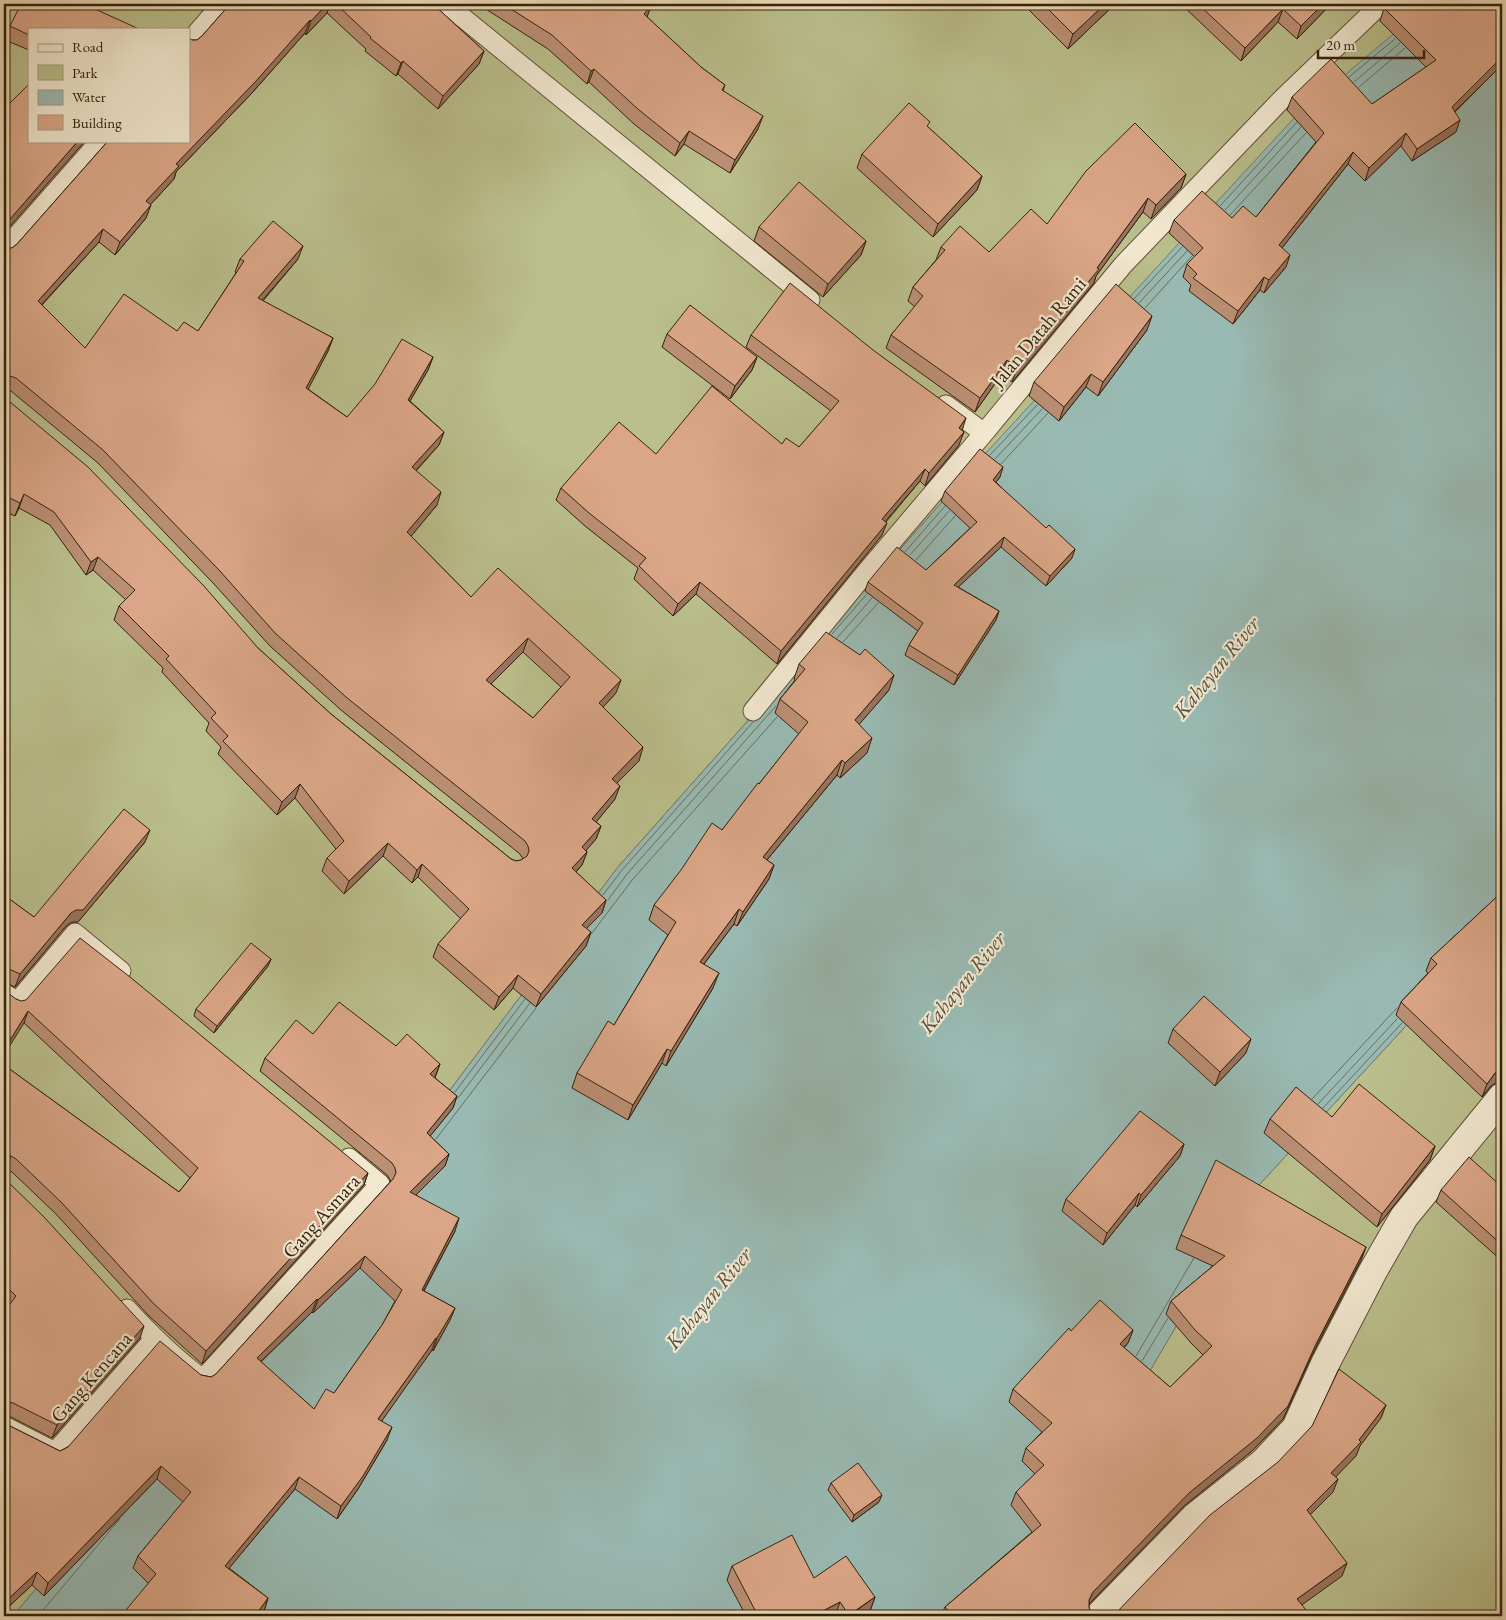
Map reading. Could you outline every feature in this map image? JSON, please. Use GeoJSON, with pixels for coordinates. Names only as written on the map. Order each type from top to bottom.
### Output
{"type":"FeatureCollection","features":[{"type":"Feature","properties":{"kind":"street"},"geometry":{"type":"LineString","coordinates":[[1099,1616],[1194,1517],[1262,1463],[1296,1428],[1334,1347],[1373,1271],[1404,1217],[1502,1097]]}},
{"type":"Feature","properties":{"kind":"lane"},"geometry":{"type":"LineString","coordinates":[[190,41],[222,4]]}},
{"type":"Feature","properties":{"kind":"lane"},"geometry":{"type":"LineString","coordinates":[[446,4],[822,310]]}},
{"type":"Feature","properties":{"kind":"lane","name":"Jalan Datah Rami"},"geometry":{"type":"LineString","coordinates":[[753,711],[866,571],[984,433],[1123,265],[1283,98],[1381,4]]}},
{"type":"Feature","properties":{"kind":"lane"},"geometry":{"type":"LineString","coordinates":[[4,250],[99,142]]}},
{"type":"Feature","properties":{"kind":"lane"},"geometry":{"type":"LineString","coordinates":[[930,393],[984,433]]}},
{"type":"Feature","properties":{"kind":"lane"},"geometry":{"type":"LineString","coordinates":[[4,993],[17,1002],[75,933],[136,983]]}},
{"type":"Feature","properties":{"kind":"lane","name":"Gang Asmara"},"geometry":{"type":"LineString","coordinates":[[154,1339],[181,1363],[203,1379],[380,1184],[334,1146]]}},
{"type":"Feature","properties":{"kind":"lane","name":"Gang Kencana"},"geometry":{"type":"LineString","coordinates":[[4,1426],[55,1452],[154,1339],[116,1297]]}},
{"type":"Feature","properties":{"kind":"green space"},"geometry":{"type":"Polygon","coordinates":[[[4,4],[1429,4],[974,466],[618,867],[398,1159],[13,1616],[4,1616],[4,4]]]}},
{"type":"Feature","properties":{"kind":"green space"},"geometry":{"type":"Polygon","coordinates":[[[1502,922],[1502,1616],[1006,1616],[1259,1185],[1502,922]]]}},
{"type":"Feature","properties":{"kind":"water","name":"Kahayan River"},"geometry":{"type":"Polygon","coordinates":[[[1429,4],[1502,4],[1502,922],[1259,1185],[1006,1616],[13,1616],[398,1159],[618,867],[974,466],[1296,116],[1429,4]]]}},
{"type":"Feature","properties":{"kind":"building"},"geometry":{"type":"Polygon","coordinates":[[[21,4],[84,4],[137,28],[28,28],[28,35],[10,26],[21,4]]]}},
{"type":"Feature","properties":{"kind":"building"},"geometry":{"type":"Polygon","coordinates":[[[230,4],[327,4],[176,164],[179,166],[146,201],[151,205],[120,242],[103,229],[38,301],[85,348],[124,294],[177,331],[184,322],[198,331],[244,261],[240,259],[273,221],[303,246],[258,298],[333,338],[306,388],[347,417],[375,384],[402,339],[433,357],[408,400],[444,432],[412,467],[441,492],[407,532],[471,597],[498,568],[621,680],[599,703],[643,747],[612,779],[620,786],[592,819],[601,826],[582,847],[587,852],[572,868],[606,900],[582,925],[591,932],[541,994],[518,975],[499,997],[438,944],[469,909],[422,864],[417,870],[388,843],[349,881],[327,858],[344,841],[300,784],[282,802],[223,741],[228,736],[211,718],[216,713],[166,659],[169,656],[119,606],[135,590],[98,557],[91,562],[54,512],[24,494],[20,503],[4,495],[4,397],[88,467],[203,585],[258,648],[331,714],[511,859],[516,861],[527,856],[529,851],[525,841],[346,697],[275,633],[219,570],[103,450],[16,378],[4,377],[4,246],[12,248],[17,244],[107,142],[190,142],[190,39],[197,40],[230,4]],[[528,638],[486,680],[533,718],[570,677],[528,638]]]}},
{"type":"Feature","properties":{"kind":"building"},"geometry":{"type":"Polygon","coordinates":[[[336,4],[433,4],[484,51],[443,96],[403,61],[401,63],[370,38],[336,4]]]}},
{"type":"Feature","properties":{"kind":"building"},"geometry":{"type":"Polygon","coordinates":[[[503,4],[648,4],[651,6],[644,14],[701,67],[725,85],[722,90],[763,116],[735,160],[689,131],[680,143],[639,110],[594,69],[591,71],[552,35],[503,4]]]}},
{"type":"Feature","properties":{"kind":"building"},"geometry":{"type":"Polygon","coordinates":[[[1043,4],[1105,4],[1073,34],[1043,4]]]}},
{"type":"Feature","properties":{"kind":"building"},"geometry":{"type":"Polygon","coordinates":[[[1198,4],[1323,4],[1301,26],[1283,9],[1245,48],[1198,4]]]}},
{"type":"Feature","properties":{"kind":"building"},"geometry":{"type":"Polygon","coordinates":[[[1388,4],[1502,4],[1502,57],[1452,107],[1460,120],[1417,149],[1406,133],[1369,168],[1353,152],[1279,245],[1290,255],[1269,280],[1264,277],[1238,311],[1193,278],[1197,274],[1187,264],[1203,248],[1174,220],[1202,191],[1232,218],[1243,206],[1256,217],[1324,133],[1292,97],[1331,59],[1372,104],[1436,60],[1384,8],[1388,4]]]}},
{"type":"Feature","properties":{"kind":"building"},"geometry":{"type":"Polygon","coordinates":[[[28,85],[28,142],[77,142],[4,226],[4,102],[9,104],[28,85]]]}},
{"type":"Feature","properties":{"kind":"building"},"geometry":{"type":"Polygon","coordinates":[[[909,103],[930,122],[927,126],[982,176],[938,224],[862,154],[909,103]]]}},
{"type":"Feature","properties":{"kind":"building"},"geometry":{"type":"Polygon","coordinates":[[[1135,123],[1186,174],[1156,205],[1148,198],[1097,268],[1099,269],[1017,368],[1007,360],[980,398],[891,335],[923,296],[913,287],[945,250],[941,247],[960,226],[989,252],[1031,209],[1047,224],[1086,171],[1135,123]]]}},
{"type":"Feature","properties":{"kind":"building"},"geometry":{"type":"Polygon","coordinates":[[[799,182],[866,241],[828,284],[759,227],[799,182]]]}},
{"type":"Feature","properties":{"kind":"building"},"geometry":{"type":"Polygon","coordinates":[[[790,283],[873,350],[966,418],[959,428],[964,432],[929,473],[925,469],[882,519],[887,523],[781,651],[700,582],[678,604],[639,566],[646,558],[561,488],[619,422],[656,454],[712,386],[782,444],[786,438],[799,447],[839,401],[751,335],[790,283]]]}},
{"type":"Feature","properties":{"kind":"building"},"geometry":{"type":"Polygon","coordinates":[[[1116,284],[1152,316],[1103,382],[1091,374],[1064,407],[1034,382],[1116,284]]]}},
{"type":"Feature","properties":{"kind":"building"},"geometry":{"type":"Polygon","coordinates":[[[690,305],[757,357],[735,386],[667,334],[690,305]]]}},
{"type":"Feature","properties":{"kind":"building"},"geometry":{"type":"Polygon","coordinates":[[[980,449],[1003,467],[993,480],[1046,528],[1049,525],[1075,549],[1050,576],[1004,537],[954,585],[999,611],[958,675],[909,645],[923,623],[868,582],[897,547],[926,570],[977,522],[945,491],[980,449]]]}},
{"type":"Feature","properties":{"kind":"building"},"geometry":{"type":"Polygon","coordinates":[[[826,632],[860,655],[865,649],[894,675],[855,720],[872,738],[845,763],[842,760],[763,857],[774,865],[743,912],[739,909],[700,962],[719,973],[671,1051],[667,1049],[633,1105],[577,1073],[608,1021],[614,1025],[676,922],[654,905],[681,870],[712,823],[722,830],[808,722],[780,699],[805,669],[799,664],[826,632]]]}},
{"type":"Feature","properties":{"kind":"building"},"geometry":{"type":"Polygon","coordinates":[[[124,809],[150,830],[83,910],[76,910],[71,913],[20,974],[9,969],[4,970],[4,895],[34,917],[124,809]]]}},
{"type":"Feature","properties":{"kind":"building"},"geometry":{"type":"Polygon","coordinates":[[[1502,892],[1502,1069],[1495,1073],[1487,1084],[1401,1002],[1437,964],[1431,958],[1502,892]]]}},
{"type":"Feature","properties":{"kind":"building"},"geometry":{"type":"Polygon","coordinates":[[[80,938],[368,1173],[206,1351],[154,1304],[61,1202],[16,1159],[11,1156],[4,1158],[4,1065],[179,1192],[198,1168],[28,1011],[4,1050],[4,990],[16,999],[26,1000],[80,938]]]}},
{"type":"Feature","properties":{"kind":"building"},"geometry":{"type":"Polygon","coordinates":[[[251,943],[271,959],[217,1026],[196,1009],[251,943]]]}},
{"type":"Feature","properties":{"kind":"building"},"geometry":{"type":"Polygon","coordinates":[[[1204,996],[1251,1039],[1220,1072],[1173,1029],[1204,996]]]}},
{"type":"Feature","properties":{"kind":"building"},"geometry":{"type":"Polygon","coordinates":[[[339,1002],[396,1046],[407,1034],[440,1064],[430,1074],[457,1096],[427,1133],[449,1154],[410,1192],[459,1218],[422,1290],[455,1308],[437,1338],[378,1419],[392,1427],[363,1476],[341,1506],[299,1477],[225,1566],[268,1598],[255,1616],[121,1616],[156,1574],[138,1556],[191,1492],[161,1466],[48,1583],[37,1572],[4,1603],[4,1423],[60,1451],[68,1447],[160,1341],[201,1375],[211,1377],[216,1374],[393,1179],[396,1173],[392,1163],[265,1058],[296,1020],[313,1034],[339,1002]],[[365,1256],[317,1299],[257,1358],[314,1409],[326,1389],[334,1393],[382,1325],[402,1290],[365,1256]]]}},
{"type":"Feature","properties":{"kind":"building"},"geometry":{"type":"Polygon","coordinates":[[[1359,1084],[1435,1146],[1382,1214],[1270,1119],[1296,1087],[1332,1117],[1359,1084]]]}},
{"type":"Feature","properties":{"kind":"building"},"geometry":{"type":"Polygon","coordinates":[[[1140,1111],[1184,1144],[1141,1195],[1139,1193],[1107,1233],[1066,1199],[1140,1111]]]}},
{"type":"Feature","properties":{"kind":"building"},"geometry":{"type":"Polygon","coordinates":[[[1469,1157],[1502,1187],[1502,1245],[1441,1190],[1469,1157]]]}},
{"type":"Feature","properties":{"kind":"building"},"geometry":{"type":"Polygon","coordinates":[[[1216,1160],[1366,1247],[1316,1344],[1288,1406],[1257,1438],[1189,1493],[1093,1592],[1089,1600],[1089,1608],[1097,1616],[953,1616],[945,1607],[1041,1525],[1016,1492],[1044,1465],[1026,1448],[1052,1423],[1013,1389],[1069,1328],[1071,1331],[1100,1300],[1133,1330],[1120,1344],[1170,1387],[1212,1346],[1195,1330],[1171,1301],[1225,1256],[1181,1235],[1216,1160]]]}},
{"type":"Feature","properties":{"kind":"building"},"geometry":{"type":"Polygon","coordinates":[[[4,1178],[44,1217],[144,1326],[57,1425],[13,1403],[4,1403],[4,1312],[16,1296],[4,1284],[4,1178]]]}},
{"type":"Feature","properties":{"kind":"building"},"geometry":{"type":"Polygon","coordinates":[[[1339,1369],[1386,1405],[1359,1440],[1361,1442],[1331,1473],[1338,1479],[1307,1510],[1347,1563],[1297,1599],[1311,1616],[1111,1616],[1210,1515],[1278,1462],[1312,1426],[1339,1369]]]}},
{"type":"Feature","properties":{"kind":"building"},"geometry":{"type":"Polygon","coordinates":[[[858,1463],[882,1495],[854,1515],[831,1483],[858,1463]]]}},
{"type":"Feature","properties":{"kind":"building"},"geometry":{"type":"Polygon","coordinates":[[[792,1535],[814,1578],[846,1556],[875,1597],[849,1615],[840,1602],[813,1616],[758,1616],[732,1566],[792,1535]]]}}]}
